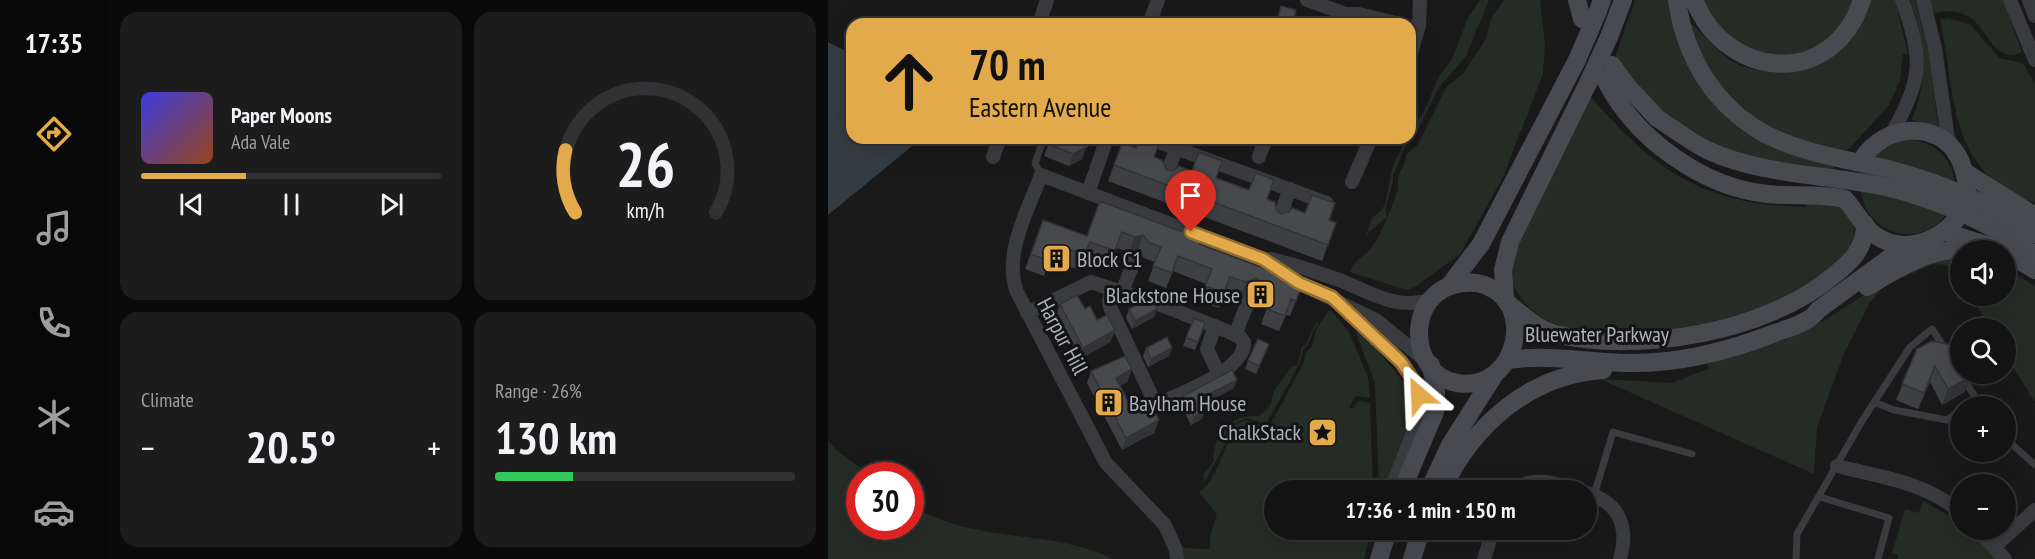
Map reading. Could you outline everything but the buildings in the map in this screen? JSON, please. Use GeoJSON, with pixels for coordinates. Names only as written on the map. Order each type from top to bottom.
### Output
{"type":"FeatureCollection","features":[{"type":"Feature","properties":{"kind":"main road"},"geometry":{"type":"LineString","coordinates":[[1434,480],[1450,445],[1502,366],[1514,334],[1504,267],[1510,242],[1602,76],[1609,37],[1623,0]]}},
{"type":"Feature","properties":{"kind":"main road"},"geometry":{"type":"LineString","coordinates":[[1677,0],[1687,44],[1702,75],[1727,106],[1765,134],[1806,151],[1886,169],[1953,189],[2035,234]]}},
{"type":"Feature","properties":{"kind":"main road"},"geometry":{"type":"LineString","coordinates":[[1694,0],[1702,20],[1713,34],[1736,52],[1759,61],[1788,65],[1815,56],[1832,45],[1849,27],[1863,0]]}},
{"type":"Feature","properties":{"kind":"main road"},"geometry":{"type":"LineString","coordinates":[[1406,480],[1435,412],[1436,396],[1431,365],[1420,343],[1418,330],[1422,311],[1430,300],[1449,286],[1481,244],[1577,60],[1587,8]]}},
{"type":"Feature","properties":{"kind":"main road"},"geometry":{"type":"LineString","coordinates":[[1602,76],[1628,87],[1657,118],[1688,140],[1729,158],[1764,167],[1887,188],[1942,205],[2017,242],[2035,255]]}},
{"type":"Feature","properties":{"kind":"main road"},"geometry":{"type":"LineString","coordinates":[[1602,76],[1612,93],[1655,141],[1700,173],[1729,187],[1749,191],[1853,199],[1865,225],[1875,235],[1889,242],[1907,245],[1934,239],[1951,226],[1982,240]]}},
{"type":"Feature","properties":{"kind":"main road"},"geometry":{"type":"LineString","coordinates":[[1863,158],[1872,146],[1892,133],[1920,132],[1948,146],[1958,154],[1966,180],[2035,216]]}},
{"type":"Feature","properties":{"kind":"main road","name":"Bluewater Parkway"},"geometry":{"type":"LineString","coordinates":[[1508,301],[1542,329],[1575,337],[1654,339],[1715,330],[1785,307],[1820,287],[1848,264],[1859,251],[1865,235],[1865,225]]}},
{"type":"Feature","properties":{"kind":"main road","name":"Bluewater Parkway"},"geometry":{"type":"LineString","coordinates":[[1502,366],[1540,356],[1627,363],[1712,353],[1757,340],[1812,318],[1818,310],[1907,245]]}},
{"type":"Feature","properties":{"kind":"main road"},"geometry":{"type":"LineString","coordinates":[[1812,318],[1911,262],[1950,250]]}},
{"type":"Feature","properties":{"kind":"main road"},"geometry":{"type":"LineString","coordinates":[[2016,259],[2035,271]]}},
{"type":"Feature","properties":{"kind":"main road"},"geometry":{"type":"LineString","coordinates":[[2016,266],[2035,271]]}},
{"type":"Feature","properties":{"kind":"main road"},"geometry":{"type":"LineString","coordinates":[[1449,286],[1481,284],[1508,301]]}},
{"type":"Feature","properties":{"kind":"main road"},"geometry":{"type":"LineString","coordinates":[[1448,480],[1469,447],[1514,399],[1558,378],[1611,370],[1627,363]]}},
{"type":"Feature","properties":{"kind":"main road"},"geometry":{"type":"LineString","coordinates":[[1431,365],[1445,379],[1460,383],[1476,382],[1502,366]]}},
{"type":"Feature","properties":{"kind":"main road"},"geometry":{"type":"LineString","coordinates":[[1379,559],[1384,540]]}},
{"type":"Feature","properties":{"kind":"main road"},"geometry":{"type":"LineString","coordinates":[[1412,559],[1418,540]]}},
{"type":"Feature","properties":{"kind":"street"},"geometry":{"type":"LineString","coordinates":[[1041,18],[1047,0]]}},
{"type":"Feature","properties":{"kind":"street"},"geometry":{"type":"LineString","coordinates":[[1151,18],[1158,0]]}},
{"type":"Feature","properties":{"kind":"street"},"geometry":{"type":"LineString","coordinates":[[1307,0],[1346,14],[1376,18]]}},
{"type":"Feature","properties":{"kind":"street"},"geometry":{"type":"LineString","coordinates":[[1416,18],[1420,0]]}},
{"type":"Feature","properties":{"kind":"street"},"geometry":{"type":"LineString","coordinates":[[1892,133],[1911,99],[1918,68],[1913,31],[1902,0]]}},
{"type":"Feature","properties":{"kind":"street"},"geometry":{"type":"LineString","coordinates":[[1923,0],[1935,48],[1948,146]]}},
{"type":"Feature","properties":{"kind":"street"},"geometry":{"type":"LineString","coordinates":[[2010,0],[2035,60]]}},
{"type":"Feature","properties":{"kind":"street"},"geometry":{"type":"LineString","coordinates":[[2029,0],[2035,16]]}},
{"type":"Feature","properties":{"kind":"street"},"geometry":{"type":"LineString","coordinates":[[993,157],[998,144]]}},
{"type":"Feature","properties":{"kind":"street"},"geometry":{"type":"LineString","coordinates":[[1088,193],[1105,144]]}},
{"type":"Feature","properties":{"kind":"street"},"geometry":{"type":"LineString","coordinates":[[1167,144],[1334,206]]}},
{"type":"Feature","properties":{"kind":"street"},"geometry":{"type":"LineString","coordinates":[[1259,157],[1264,144]]}},
{"type":"Feature","properties":{"kind":"street"},"geometry":{"type":"LineString","coordinates":[[1352,182],[1368,144]]}},
{"type":"Feature","properties":{"kind":"street"},"geometry":{"type":"LineString","coordinates":[[1165,178],[1177,147]]}},
{"type":"Feature","properties":{"kind":"street"},"geometry":{"type":"LineString","coordinates":[[1041,175],[1263,259],[1299,283],[1376,320],[1431,365]]}},
{"type":"Feature","properties":{"kind":"street","name":"Harpur Hill"},"geometry":{"type":"LineString","coordinates":[[1041,175],[1012,259],[1015,285],[1027,313],[1106,463],[1165,525],[1176,550],[1177,559]]}},
{"type":"Feature","properties":{"kind":"street"},"geometry":{"type":"LineString","coordinates":[[1278,220],[1290,189]]}},
{"type":"Feature","properties":{"kind":"street"},"geometry":{"type":"LineString","coordinates":[[1027,313],[1088,282],[1117,291],[1215,326],[1235,335],[1243,340],[1243,352],[1236,363],[1219,374],[1156,405],[1109,301],[1117,291],[1135,259]]}},
{"type":"Feature","properties":{"kind":"street"},"geometry":{"type":"LineString","coordinates":[[1263,259],[1272,259],[1320,273],[1388,301],[1411,303],[1430,300]]}},
{"type":"Feature","properties":{"kind":"street"},"geometry":{"type":"LineString","coordinates":[[1332,297],[1401,362],[1417,388],[1419,402],[1416,422],[1395,480]]}},
{"type":"Feature","properties":{"kind":"street"},"geometry":{"type":"LineString","coordinates":[[1235,335],[1248,302]]}},
{"type":"Feature","properties":{"kind":"street"},"geometry":{"type":"LineString","coordinates":[[1215,326],[1207,349],[1219,374]]}},
{"type":"Feature","properties":{"kind":"street"},"geometry":{"type":"LineString","coordinates":[[1837,466],[1922,488],[1950,505]]}},
{"type":"Feature","properties":{"kind":"street"},"geometry":{"type":"LineString","coordinates":[[1597,498],[1616,510],[1622,520],[1625,533],[1620,559]]}},
{"type":"Feature","properties":{"kind":"street"},"geometry":{"type":"LineString","coordinates":[[1994,547],[2035,510]]}},
{"type":"Feature","properties":{"kind":"street"},"geometry":{"type":"LineString","coordinates":[[1484,559],[1490,540]]}},
{"type":"Feature","properties":{"kind":"street"},"geometry":{"type":"LineString","coordinates":[[1987,540],[2005,559]]}},
{"type":"Feature","properties":{"kind":"lane"},"geometry":{"type":"LineString","coordinates":[[1041,175],[1035,163],[1042,144]]}},
{"type":"Feature","properties":{"kind":"lane"},"geometry":{"type":"LineString","coordinates":[[1796,559],[1797,534],[1874,402],[1910,347],[1932,329],[1950,356]]}},
{"type":"Feature","properties":{"kind":"lane"},"geometry":{"type":"LineString","coordinates":[[1874,402],[1894,410],[1947,420],[1950,418]]}},
{"type":"Feature","properties":{"kind":"lane"},"geometry":{"type":"LineString","coordinates":[[1595,480],[1613,432],[1692,454]]}},
{"type":"Feature","properties":{"kind":"lane"},"geometry":{"type":"LineString","coordinates":[[2016,449],[2035,465]]}},
{"type":"Feature","properties":{"kind":"lane"},"geometry":{"type":"LineString","coordinates":[[1820,497],[1889,518],[1878,559]]}},
{"type":"Feature","properties":{"kind":"shaded area"},"geometry":{"type":"Polygon","coordinates":[[[1480,0],[1489,0],[1466,56],[1439,87],[1416,133],[1416,124],[1428,103],[1438,78],[1452,59],[1468,18],[1480,0]]]}},
{"type":"Feature","properties":{"kind":"shaded area"},"geometry":{"type":"Polygon","coordinates":[[[1504,0],[1540,0],[1545,45],[1543,74],[1502,179],[1460,254],[1415,287],[1406,290],[1350,272],[1355,263],[1375,243],[1382,229],[1395,198],[1398,178],[1406,155],[1418,144],[1447,86],[1462,75],[1477,53],[1486,38],[1491,19],[1504,0]]]}},
{"type":"Feature","properties":{"kind":"shaded area"},"geometry":{"type":"Polygon","coordinates":[[[1635,0],[1669,0],[1680,47],[1690,69],[1702,90],[1717,109],[1735,125],[1755,139],[1777,149],[1834,166],[1833,172],[1789,165],[1725,149],[1666,118],[1615,58],[1635,0]]]}},
{"type":"Feature","properties":{"kind":"shaded area"},"geometry":{"type":"Polygon","coordinates":[[[1695,0],[1858,0],[1853,13],[1810,55],[1751,56],[1695,0]]]}},
{"type":"Feature","properties":{"kind":"shaded area"},"geometry":{"type":"Polygon","coordinates":[[[1871,0],[1895,0],[1908,54],[1903,54],[1900,80],[1889,105],[1846,152],[1777,133],[1738,106],[1706,68],[1690,24],[1730,60],[1750,69],[1779,70],[1836,53],[1858,30],[1871,0]]]}},
{"type":"Feature","properties":{"kind":"shaded area"},"geometry":{"type":"Polygon","coordinates":[[[1910,0],[1915,0],[1930,56],[1938,127],[1912,120],[1921,90],[1923,60],[1919,30],[1910,0]]]}},
{"type":"Feature","properties":{"kind":"shaded area"},"geometry":{"type":"Polygon","coordinates":[[[1929,0],[2003,0],[2022,52],[2012,55],[2004,54],[1997,49],[1974,20],[1958,12],[1934,13],[1929,0]]]}},
{"type":"Feature","properties":{"kind":"shaded area"},"geometry":{"type":"Polygon","coordinates":[[[1948,18],[1971,25],[1999,58],[2023,63],[2035,84],[2035,203],[2006,189],[1985,171],[1970,151],[1960,128],[1954,103],[1940,19],[1948,18]]]}},
{"type":"Feature","properties":{"kind":"shaded area"},"geometry":{"type":"Polygon","coordinates":[[[828,42],[846,51],[846,144],[915,144],[828,215],[828,42]]]}},
{"type":"Feature","properties":{"kind":"shaded area"},"geometry":{"type":"Polygon","coordinates":[[[1590,96],[1614,123],[1660,164],[1710,191],[1738,200],[1771,205],[1807,207],[1806,200],[1841,206],[1855,220],[1853,249],[1821,277],[1800,291],[1737,315],[1697,325],[1655,332],[1614,334],[1576,330],[1544,318],[1521,298],[1512,283],[1512,263],[1520,238],[1590,96]]]}},
{"type":"Feature","properties":{"kind":"shaded area"},"geometry":{"type":"Polygon","coordinates":[[[1908,140],[1926,143],[1941,154],[1952,169],[1955,187],[1952,205],[1941,220],[1926,231],[1908,234],[1890,231],[1875,220],[1864,205],[1861,187],[1864,169],[1875,154],[1890,143],[1908,140]]]}},
{"type":"Feature","properties":{"kind":"shaded area"},"geometry":{"type":"Polygon","coordinates":[[[1404,144],[1407,144],[1393,175],[1386,207],[1387,217],[1366,235],[1372,218],[1381,211],[1385,204],[1392,169],[1404,144]]]}},
{"type":"Feature","properties":{"kind":"shaded area"},"geometry":{"type":"Polygon","coordinates":[[[1950,256],[1950,269],[1946,265],[1934,264],[1885,285],[1870,302],[1845,351],[1817,427],[1814,474],[1600,379],[1672,383],[1708,369],[1708,363],[1784,340],[1827,319],[1896,274],[1950,256]]]}},
{"type":"Feature","properties":{"kind":"shaded area"},"geometry":{"type":"Polygon","coordinates":[[[2016,274],[2035,286],[2035,402],[2016,372],[2016,318],[1984,318],[1977,306],[2016,306],[2016,274]]]}},
{"type":"Feature","properties":{"kind":"shaded area"},"geometry":{"type":"Polygon","coordinates":[[[1330,309],[1349,332],[1368,377],[1370,398],[1355,396],[1349,408],[1353,409],[1358,401],[1370,403],[1373,480],[1264,480],[1264,540],[1369,540],[1364,559],[1182,559],[1182,548],[1210,549],[1210,536],[1217,514],[1199,492],[1205,488],[1215,472],[1236,424],[1247,420],[1266,428],[1270,426],[1304,362],[1306,352],[1312,347],[1316,329],[1330,309]]]}},
{"type":"Feature","properties":{"kind":"shaded area"},"geometry":{"type":"Polygon","coordinates":[[[1317,321],[1318,325],[1303,350],[1302,356],[1293,375],[1266,424],[1246,418],[1231,425],[1228,439],[1204,483],[1203,475],[1214,461],[1214,450],[1222,432],[1235,420],[1244,417],[1259,416],[1268,409],[1278,385],[1289,369],[1297,365],[1302,346],[1305,345],[1317,321]]]}},
{"type":"Feature","properties":{"kind":"shaded area"},"geometry":{"type":"Polygon","coordinates":[[[1359,329],[1405,383],[1408,396],[1407,423],[1388,480],[1379,480],[1375,383],[1356,333],[1359,329]]]}},
{"type":"Feature","properties":{"kind":"shaded area"},"geometry":{"type":"Polygon","coordinates":[[[828,440],[837,451],[853,462],[846,462],[846,540],[924,540],[924,512],[961,526],[1064,543],[1089,549],[1113,559],[828,559],[828,440]]]}},
{"type":"Feature","properties":{"kind":"shaded area"},"geometry":{"type":"Polygon","coordinates":[[[1923,501],[1950,516],[1950,540],[1979,540],[1999,559],[1897,559],[1898,555],[1892,553],[1905,509],[1919,513],[1923,501]]]}},
{"type":"Feature","properties":{"kind":"place","name":"Block C1"},"geometry":{"type":"Point","coordinates":[1056,259]}},
{"type":"Feature","properties":{"kind":"place","name":"Blackstone House"},"geometry":{"type":"Point","coordinates":[1261,295]}},
{"type":"Feature","properties":{"kind":"place","name":"Baylham House"},"geometry":{"type":"Point","coordinates":[1108,403]}},
{"type":"Feature","properties":{"kind":"place","name":"ChalkStack"},"geometry":{"type":"Point","coordinates":[1322,432]}},
{"type":"Feature","properties":{"kind":"route"},"geometry":{"type":"LineString","coordinates":[[1191,232],[1263,259],[1299,283],[1332,297],[1401,362],[1411,374],[1419,395]]}}]}
